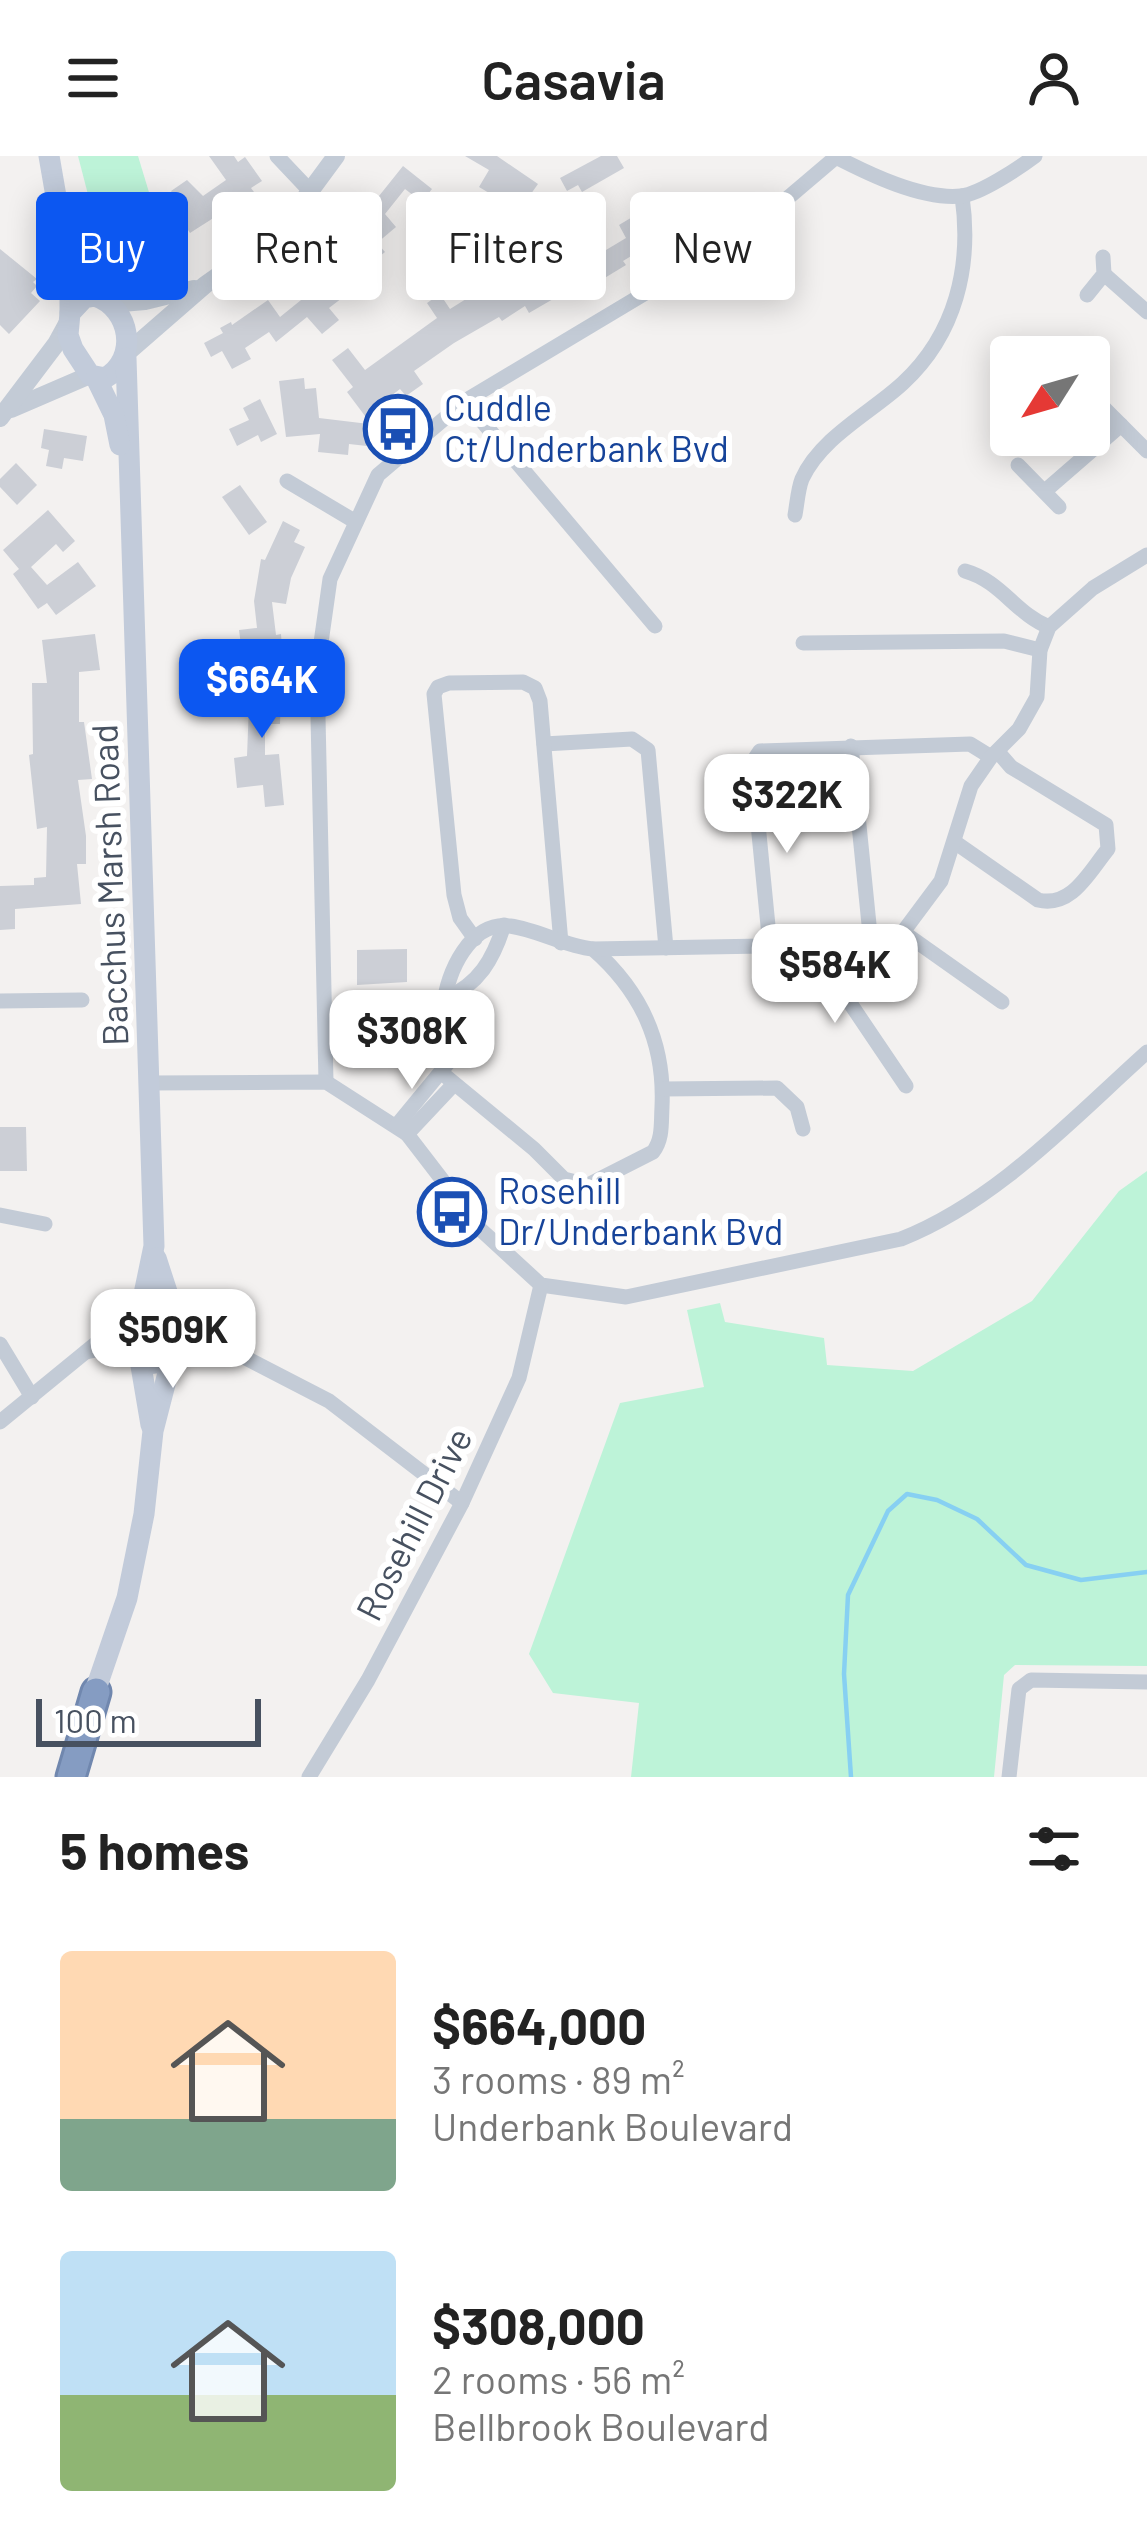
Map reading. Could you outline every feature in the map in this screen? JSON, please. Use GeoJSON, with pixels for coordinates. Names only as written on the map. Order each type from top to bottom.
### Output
{"type":"FeatureCollection","features":[{"type":"Feature","properties":{"kind":"highway"},"geometry":{"type":"LineString","coordinates":[[71,1777],[96,1692]]}},
{"type":"Feature","properties":{"kind":"main road"},"geometry":{"type":"LineString","coordinates":[[49,156],[69,272],[73,349],[93,376],[113,374],[127,355],[125,332],[86,259],[55,181]]}},
{"type":"Feature","properties":{"kind":"main road"},"geometry":{"type":"LineString","coordinates":[[69,318],[85,298],[109,302]]}},
{"type":"Feature","properties":{"kind":"main road","name":"Bacchus Marsh Road"},"geometry":{"type":"LineString","coordinates":[[127,355],[154,1246],[175,1321]]}},
{"type":"Feature","properties":{"kind":"main road","name":"Bacchus Marsh Road"},"geometry":{"type":"LineString","coordinates":[[93,376],[119,434],[130,523]]}},
{"type":"Feature","properties":{"kind":"main road","name":"Bacchus Marsh Road"},"geometry":{"type":"LineString","coordinates":[[136,1320],[154,1246]]}},
{"type":"Feature","properties":{"kind":"main road"},"geometry":{"type":"LineString","coordinates":[[58,1777],[96,1692],[136,1556],[153,1431],[182,1338],[175,1321],[157,1312],[136,1320],[129,1340],[138,1358],[153,1431]]}},
{"type":"Feature","properties":{"kind":"main road"},"geometry":{"type":"LineString","coordinates":[[138,1358],[155,1365],[174,1358]]}},
{"type":"Feature","properties":{"kind":"street"},"geometry":{"type":"LineString","coordinates":[[277,156],[311,192],[336,156]]}},
{"type":"Feature","properties":{"kind":"street"},"geometry":{"type":"LineString","coordinates":[[326,1082],[317,671],[330,579],[378,476],[465,401],[748,231],[836,157],[891,185],[962,196],[1035,156]]}},
{"type":"Feature","properties":{"kind":"street"},"geometry":{"type":"LineString","coordinates":[[795,515],[802,478],[844,427],[902,384],[936,346],[958,298],[968,238],[962,196]]}},
{"type":"Feature","properties":{"kind":"street"},"geometry":{"type":"LineString","coordinates":[[1087,295],[1104,266],[1147,312]]}},
{"type":"Feature","properties":{"kind":"street"},"geometry":{"type":"LineString","coordinates":[[127,355],[212,280]]}},
{"type":"Feature","properties":{"kind":"street"},"geometry":{"type":"LineString","coordinates":[[109,302],[158,298],[205,285]]}},
{"type":"Feature","properties":{"kind":"street"},"geometry":{"type":"LineString","coordinates":[[3,414],[69,318]]}},
{"type":"Feature","properties":{"kind":"street"},"geometry":{"type":"LineString","coordinates":[[3,414],[93,376]]}},
{"type":"Feature","properties":{"kind":"street"},"geometry":{"type":"LineString","coordinates":[[465,401],[655,626]]}},
{"type":"Feature","properties":{"kind":"street"},"geometry":{"type":"LineString","coordinates":[[1110,413],[1147,451]]}},
{"type":"Feature","properties":{"kind":"street"},"geometry":{"type":"LineString","coordinates":[[1045,491],[1121,424]]}},
{"type":"Feature","properties":{"kind":"street"},"geometry":{"type":"LineString","coordinates":[[1018,465],[1058,507]]}},
{"type":"Feature","properties":{"kind":"street"},"geometry":{"type":"LineString","coordinates":[[287,481],[356,522]]}},
{"type":"Feature","properties":{"kind":"street"},"geometry":{"type":"LineString","coordinates":[[402,1130],[449,1079],[445,999],[451,975],[486,928],[504,925],[593,949],[821,947],[871,944],[903,932],[940,880],[956,843],[971,785],[1019,729],[1036,698],[1040,650],[1049,627],[1093,588],[1147,554]]}},
{"type":"Feature","properties":{"kind":"street"},"geometry":{"type":"LineString","coordinates":[[965,572],[985,577],[1028,619],[1049,627]]}},
{"type":"Feature","properties":{"kind":"street"},"geometry":{"type":"LineString","coordinates":[[803,643],[1004,641],[1040,650]]}},
{"type":"Feature","properties":{"kind":"street"},"geometry":{"type":"LineString","coordinates":[[475,939],[460,918],[454,896],[434,710],[438,687],[476,681],[523,682],[535,688],[540,701],[561,943]]}},
{"type":"Feature","properties":{"kind":"street"},"geometry":{"type":"LineString","coordinates":[[544,744],[632,739],[649,750],[666,948]]}},
{"type":"Feature","properties":{"kind":"street"},"geometry":{"type":"LineString","coordinates":[[770,946],[752,763],[760,751],[970,745],[994,754],[1106,825],[1108,849],[1068,897],[1053,903],[1038,899],[956,843]]}},
{"type":"Feature","properties":{"kind":"street"},"geometry":{"type":"LineString","coordinates":[[851,746],[871,944]]}},
{"type":"Feature","properties":{"kind":"street"},"geometry":{"type":"LineString","coordinates":[[445,999],[475,982],[495,954],[504,925]]}},
{"type":"Feature","properties":{"kind":"street"},"geometry":{"type":"LineString","coordinates":[[903,932],[1002,1002]]}},
{"type":"Feature","properties":{"kind":"street"},"geometry":{"type":"LineString","coordinates":[[821,947],[825,966],[906,1086]]}},
{"type":"Feature","properties":{"kind":"street"},"geometry":{"type":"LineString","coordinates":[[449,1079],[564,1179],[577,1185],[588,1185],[653,1152],[660,1142],[663,1089],[659,1054],[644,1008],[593,949]]}},
{"type":"Feature","properties":{"kind":"street"},"geometry":{"type":"LineString","coordinates":[[0,1001],[82,1000]]}},
{"type":"Feature","properties":{"kind":"street"},"geometry":{"type":"LineString","coordinates":[[386,1036],[446,1031]]}},
{"type":"Feature","properties":{"kind":"street"},"geometry":{"type":"LineString","coordinates":[[149,1083],[326,1082],[402,1130],[480,1229],[541,1285],[626,1297],[901,1239],[961,1211],[1147,1052]]}},
{"type":"Feature","properties":{"kind":"street"},"geometry":{"type":"LineString","coordinates":[[663,1089],[777,1088],[797,1107],[803,1129]]}},
{"type":"Feature","properties":{"kind":"street"},"geometry":{"type":"LineString","coordinates":[[0,1215],[45,1224]]}},
{"type":"Feature","properties":{"kind":"street","name":"Rosehill Drive"},"geometry":{"type":"LineString","coordinates":[[309,1777],[368,1681],[462,1503],[519,1378],[541,1285]]}},
{"type":"Feature","properties":{"kind":"street"},"geometry":{"type":"LineString","coordinates":[[0,1422],[86,1352],[136,1320]]}},
{"type":"Feature","properties":{"kind":"street"},"geometry":{"type":"LineString","coordinates":[[175,1321],[329,1401],[462,1503]]}},
{"type":"Feature","properties":{"kind":"street"},"geometry":{"type":"LineString","coordinates":[[0,1344],[32,1397]]}},
{"type":"Feature","properties":{"kind":"street"},"geometry":{"type":"LineString","coordinates":[[86,1352],[101,1348],[138,1358]]}},
{"type":"Feature","properties":{"kind":"street"},"geometry":{"type":"LineString","coordinates":[[174,1358],[205,1348],[234,1352]]}},
{"type":"Feature","properties":{"kind":"street"},"geometry":{"type":"LineString","coordinates":[[1009,1777],[1019,1689],[1030,1680],[1147,1682]]}},
{"type":"Feature","properties":{"kind":"green space"},"geometry":{"type":"Polygon","coordinates":[[[78,156],[138,156],[149,192],[87,192],[78,156]]]}},
{"type":"Feature","properties":{"kind":"green space"},"geometry":{"type":"Polygon","coordinates":[[[1147,1171],[1147,1666],[1015,1665],[1004,1675],[994,1777],[631,1777],[639,1703],[553,1693],[529,1654],[620,1403],[704,1387],[687,1310],[720,1303],[725,1322],[824,1338],[827,1365],[913,1371],[1032,1301],[1119,1191],[1147,1171]]]}},
{"type":"Feature","properties":{"kind":"building"},"geometry":{"type":"Polygon","coordinates":[[[209,156],[234,156],[238,162],[245,157],[262,181],[251,188],[254,192],[212,192],[212,219],[190,233],[188,192],[171,191],[187,180],[203,196],[226,180],[209,156]]]}},
{"type":"Feature","properties":{"kind":"building"},"geometry":{"type":"Polygon","coordinates":[[[465,156],[497,156],[538,184],[532,192],[487,192],[479,187],[489,170],[465,156]]]}},
{"type":"Feature","properties":{"kind":"building"},"geometry":{"type":"Polygon","coordinates":[[[601,156],[617,156],[624,168],[582,192],[578,185],[567,191],[560,178],[601,156]]]}},
{"type":"Feature","properties":{"kind":"building"},"geometry":{"type":"Polygon","coordinates":[[[403,166],[432,189],[405,189],[385,214],[396,227],[382,239],[382,192],[403,166]]]}},
{"type":"Feature","properties":{"kind":"building"},"geometry":{"type":"Polygon","coordinates":[[[630,218],[630,257],[623,261],[626,265],[606,277],[606,250],[626,238],[619,225],[630,218]]]}},
{"type":"Feature","properties":{"kind":"building"},"geometry":{"type":"Polygon","coordinates":[[[0,249],[36,278],[31,293],[40,301],[9,334],[0,325],[0,249]]]}},
{"type":"Feature","properties":{"kind":"building"},"geometry":{"type":"Polygon","coordinates":[[[268,300],[280,317],[301,300],[339,300],[329,308],[339,320],[322,334],[307,317],[276,342],[269,332],[245,348],[251,359],[232,369],[222,351],[211,357],[204,343],[268,300]]]}},
{"type":"Feature","properties":{"kind":"building"},"geometry":{"type":"Polygon","coordinates":[[[444,300],[450,309],[464,300],[551,300],[529,313],[525,306],[502,321],[499,317],[454,343],[414,371],[423,384],[406,396],[400,389],[365,416],[347,392],[353,387],[332,360],[348,348],[365,370],[437,318],[427,303],[444,300]]]}},
{"type":"Feature","properties":{"kind":"building"},"geometry":{"type":"Polygon","coordinates":[[[304,378],[305,389],[316,388],[319,418],[369,424],[367,446],[349,444],[348,455],[318,452],[320,434],[286,437],[279,381],[304,378]]]}},
{"type":"Feature","properties":{"kind":"building"},"geometry":{"type":"Polygon","coordinates":[[[260,399],[277,434],[261,442],[258,435],[237,446],[229,429],[249,420],[243,408],[260,399]]]}},
{"type":"Feature","properties":{"kind":"building"},"geometry":{"type":"Polygon","coordinates":[[[44,429],[87,436],[83,461],[64,458],[62,469],[46,466],[49,450],[41,448],[44,429]]]}},
{"type":"Feature","properties":{"kind":"building"},"geometry":{"type":"Polygon","coordinates":[[[16,463],[37,485],[17,505],[0,487],[0,479],[16,463]]]}},
{"type":"Feature","properties":{"kind":"building"},"geometry":{"type":"Polygon","coordinates":[[[240,485],[267,522],[249,535],[222,497],[240,485]]]}},
{"type":"Feature","properties":{"kind":"building"},"geometry":{"type":"Polygon","coordinates":[[[48,510],[75,541],[63,552],[56,544],[31,567],[47,585],[78,562],[96,586],[56,615],[47,603],[38,609],[13,574],[19,569],[3,550],[48,510]]]}},
{"type":"Feature","properties":{"kind":"building"},"geometry":{"type":"Polygon","coordinates":[[[283,521],[300,530],[294,542],[305,547],[286,604],[272,602],[282,648],[242,653],[239,630],[257,628],[254,601],[261,559],[265,560],[283,521]]]}},
{"type":"Feature","properties":{"kind":"building"},"geometry":{"type":"Polygon","coordinates":[[[95,634],[100,670],[79,672],[79,722],[84,722],[92,779],[78,780],[86,836],[86,864],[77,864],[81,904],[15,909],[15,929],[0,930],[0,886],[34,885],[34,878],[46,877],[47,827],[37,829],[29,755],[33,754],[32,683],[47,683],[42,640],[95,634]]]}},
{"type":"Feature","properties":{"kind":"building"},"geometry":{"type":"Polygon","coordinates":[[[268,670],[282,671],[280,724],[265,724],[265,755],[279,754],[284,805],[265,807],[263,785],[237,788],[234,758],[247,756],[250,680],[268,680],[268,670]]]}},
{"type":"Feature","properties":{"kind":"building"},"geometry":{"type":"Polygon","coordinates":[[[407,949],[407,982],[357,985],[357,950],[407,949]]]}},
{"type":"Feature","properties":{"kind":"building"},"geometry":{"type":"Polygon","coordinates":[[[0,1127],[26,1127],[27,1171],[0,1171],[0,1127]]]}},
{"type":"Feature","properties":{"kind":"waterway"},"geometry":{"type":"LineString","coordinates":[[851,1777],[844,1674],[848,1595],[888,1511],[907,1494],[937,1500],[977,1519],[1026,1565],[1081,1580],[1147,1572]]}},
{"type":"Feature","properties":{"kind":"place","name":"Cuddle Ct/Underbank Bvd"},"geometry":{"type":"Point","coordinates":[398,429]}},
{"type":"Feature","properties":{"kind":"place","name":"Rosehill Dr/Underbank Bvd"},"geometry":{"type":"Point","coordinates":[452,1212]}}]}
